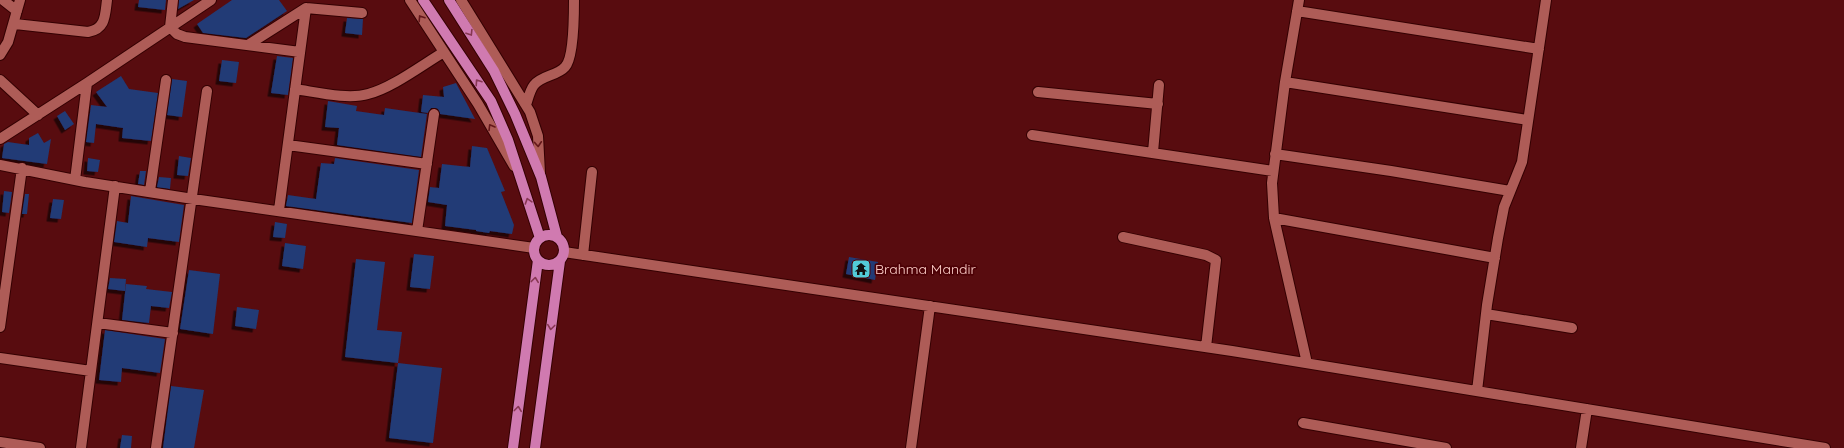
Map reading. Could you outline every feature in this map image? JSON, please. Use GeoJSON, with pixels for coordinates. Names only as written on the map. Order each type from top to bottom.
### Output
{"type":"FeatureCollection","features":[{"type":"Feature","properties":{"kind":"main road"},"geometry":{"type":"LineString","coordinates":[[423,0],[490,101],[508,140],[540,238]]}},
{"type":"Feature","properties":{"kind":"main road"},"geometry":{"type":"LineString","coordinates":[[449,0],[494,71],[515,114],[541,177],[557,237]]}},
{"type":"Feature","properties":{"kind":"main road"},"geometry":{"type":"LineString","coordinates":[[536,448],[562,256],[562,242],[557,237],[550,235],[540,238],[534,248],[538,260],[548,265],[562,256]]}},
{"type":"Feature","properties":{"kind":"main road"},"geometry":{"type":"LineString","coordinates":[[513,448],[538,260]]}},
{"type":"Feature","properties":{"kind":"street"},"geometry":{"type":"LineString","coordinates":[[4,0],[17,12]]}},
{"type":"Feature","properties":{"kind":"street"},"geometry":{"type":"LineString","coordinates":[[0,55],[8,42],[20,0]]}},
{"type":"Feature","properties":{"kind":"street"},"geometry":{"type":"LineString","coordinates":[[14,24],[88,32],[97,30],[102,24],[107,0]]}},
{"type":"Feature","properties":{"kind":"street"},"geometry":{"type":"LineString","coordinates":[[170,27],[173,0]]}},
{"type":"Feature","properties":{"kind":"street"},"geometry":{"type":"LineString","coordinates":[[0,139],[211,0]]}},
{"type":"Feature","properties":{"kind":"street"},"geometry":{"type":"LineString","coordinates":[[410,0],[478,104],[518,173]]}},
{"type":"Feature","properties":{"kind":"street"},"geometry":{"type":"LineString","coordinates":[[461,0],[526,105],[538,136],[541,177]]}},
{"type":"Feature","properties":{"kind":"street"},"geometry":{"type":"LineString","coordinates":[[526,105],[533,86],[539,80],[562,70],[567,65],[570,55],[574,0]]}},
{"type":"Feature","properties":{"kind":"street"},"geometry":{"type":"LineString","coordinates":[[1298,0],[1285,82],[1272,183],[1274,218],[1307,363]]}},
{"type":"Feature","properties":{"kind":"street"},"geometry":{"type":"LineString","coordinates":[[1477,391],[1486,314],[1504,207],[1522,162],[1546,0]]}},
{"type":"Feature","properties":{"kind":"street"},"geometry":{"type":"LineString","coordinates":[[248,45],[306,8],[362,13]]}},
{"type":"Feature","properties":{"kind":"street"},"geometry":{"type":"LineString","coordinates":[[279,210],[306,8]]}},
{"type":"Feature","properties":{"kind":"street"},"geometry":{"type":"LineString","coordinates":[[1296,11],[1539,49]]}},
{"type":"Feature","properties":{"kind":"street"},"geometry":{"type":"LineString","coordinates":[[170,27],[177,34],[185,37],[300,52]]}},
{"type":"Feature","properties":{"kind":"street"},"geometry":{"type":"LineString","coordinates":[[295,89],[326,94],[358,96],[368,94],[386,87],[444,52]]}},
{"type":"Feature","properties":{"kind":"street"},"geometry":{"type":"LineString","coordinates":[[0,80],[38,115]]}},
{"type":"Feature","properties":{"kind":"street"},"geometry":{"type":"LineString","coordinates":[[150,191],[166,80]]}},
{"type":"Feature","properties":{"kind":"street"},"geometry":{"type":"LineString","coordinates":[[1285,82],[1528,120]]}},
{"type":"Feature","properties":{"kind":"street"},"geometry":{"type":"LineString","coordinates":[[75,180],[87,83]]}},
{"type":"Feature","properties":{"kind":"street"},"geometry":{"type":"LineString","coordinates":[[1152,152],[1160,85]]}},
{"type":"Feature","properties":{"kind":"street"},"geometry":{"type":"LineString","coordinates":[[156,448],[193,198],[207,90]]}},
{"type":"Feature","properties":{"kind":"street"},"geometry":{"type":"LineString","coordinates":[[1038,92],[1158,104]]}},
{"type":"Feature","properties":{"kind":"street"},"geometry":{"type":"LineString","coordinates":[[417,231],[434,114]]}},
{"type":"Feature","properties":{"kind":"street"},"geometry":{"type":"LineString","coordinates":[[1032,135],[1273,171]]}},
{"type":"Feature","properties":{"kind":"street"},"geometry":{"type":"LineString","coordinates":[[288,145],[427,164]]}},
{"type":"Feature","properties":{"kind":"street"},"geometry":{"type":"LineString","coordinates":[[1275,154],[1391,171],[1510,191]]}},
{"type":"Feature","properties":{"kind":"street"},"geometry":{"type":"LineString","coordinates":[[0,165],[22,168],[75,180],[534,248]]}},
{"type":"Feature","properties":{"kind":"street"},"geometry":{"type":"LineString","coordinates":[[0,327],[22,168]]}},
{"type":"Feature","properties":{"kind":"street"},"geometry":{"type":"LineString","coordinates":[[583,255],[592,172]]}},
{"type":"Feature","properties":{"kind":"street"},"geometry":{"type":"LineString","coordinates":[[81,448],[116,186]]}},
{"type":"Feature","properties":{"kind":"street"},"geometry":{"type":"LineString","coordinates":[[1274,218],[1495,258]]}},
{"type":"Feature","properties":{"kind":"street"},"geometry":{"type":"LineString","coordinates":[[1123,237],[1206,255],[1216,260],[1206,347]]}},
{"type":"Feature","properties":{"kind":"street"},"geometry":{"type":"LineString","coordinates":[[562,256],[583,255],[1206,347],[1825,448]]}},
{"type":"Feature","properties":{"kind":"street"},"geometry":{"type":"LineString","coordinates":[[911,448],[930,306]]}},
{"type":"Feature","properties":{"kind":"street"},"geometry":{"type":"LineString","coordinates":[[1486,314],[1572,328]]}},
{"type":"Feature","properties":{"kind":"street"},"geometry":{"type":"LineString","coordinates":[[98,323],[173,333]]}},
{"type":"Feature","properties":{"kind":"street"},"geometry":{"type":"LineString","coordinates":[[0,358],[92,371]]}},
{"type":"Feature","properties":{"kind":"street"},"geometry":{"type":"LineString","coordinates":[[1581,448],[1587,409]]}},
{"type":"Feature","properties":{"kind":"street"},"geometry":{"type":"LineString","coordinates":[[1303,423],[1446,448]]}},
{"type":"Feature","properties":{"kind":"street"},"geometry":{"type":"LineString","coordinates":[[1,444],[40,448]]}},
{"type":"Feature","properties":{"kind":"building"},"geometry":{"type":"Polygon","coordinates":[[[139,0],[166,0],[165,10],[138,7],[139,0]]]}},
{"type":"Feature","properties":{"kind":"building"},"geometry":{"type":"Polygon","coordinates":[[[179,0],[194,0],[178,9],[179,0]]]}},
{"type":"Feature","properties":{"kind":"building"},"geometry":{"type":"Polygon","coordinates":[[[232,0],[279,0],[287,11],[246,38],[203,33],[197,24],[232,0]]]}},
{"type":"Feature","properties":{"kind":"building"},"geometry":{"type":"Polygon","coordinates":[[[347,18],[363,19],[362,35],[345,33],[347,18]]]}},
{"type":"Feature","properties":{"kind":"building"},"geometry":{"type":"Polygon","coordinates":[[[277,56],[293,58],[288,95],[271,93],[277,56]]]}},
{"type":"Feature","properties":{"kind":"building"},"geometry":{"type":"Polygon","coordinates":[[[222,60],[239,62],[236,83],[219,81],[222,60]]]}},
{"type":"Feature","properties":{"kind":"building"},"geometry":{"type":"Polygon","coordinates":[[[121,76],[129,89],[158,93],[151,141],[122,138],[123,128],[96,124],[94,143],[86,142],[91,105],[107,107],[96,92],[121,76]]]}},
{"type":"Feature","properties":{"kind":"building"},"geometry":{"type":"Polygon","coordinates":[[[172,79],[187,81],[182,117],[167,115],[172,79]]]}},
{"type":"Feature","properties":{"kind":"building"},"geometry":{"type":"Polygon","coordinates":[[[456,83],[475,119],[440,114],[438,109],[435,108],[431,108],[428,113],[421,112],[423,95],[444,97],[443,87],[456,83]]]}},
{"type":"Feature","properties":{"kind":"building"},"geometry":{"type":"Polygon","coordinates":[[[328,101],[357,106],[356,111],[384,115],[385,108],[427,114],[421,157],[337,145],[339,128],[325,127],[328,101]]]}},
{"type":"Feature","properties":{"kind":"building"},"geometry":{"type":"Polygon","coordinates":[[[65,111],[74,124],[65,130],[57,116],[65,111]]]}},
{"type":"Feature","properties":{"kind":"building"},"geometry":{"type":"Polygon","coordinates":[[[38,133],[44,143],[51,139],[47,164],[2,158],[4,144],[8,142],[29,145],[29,138],[38,133]]]}},
{"type":"Feature","properties":{"kind":"building"},"geometry":{"type":"Polygon","coordinates":[[[472,146],[487,148],[505,191],[501,192],[514,225],[512,234],[490,231],[489,233],[445,226],[447,205],[428,202],[430,187],[439,188],[442,164],[470,167],[472,146]]]}},
{"type":"Feature","properties":{"kind":"building"},"geometry":{"type":"Polygon","coordinates":[[[179,156],[191,158],[188,176],[177,175],[179,156]]]}},
{"type":"Feature","properties":{"kind":"building"},"geometry":{"type":"Polygon","coordinates":[[[88,158],[100,160],[98,172],[87,171],[88,158]]]}},
{"type":"Feature","properties":{"kind":"building"},"geometry":{"type":"Polygon","coordinates":[[[335,158],[419,170],[412,223],[286,206],[288,195],[316,199],[321,163],[334,164],[335,158]]]}},
{"type":"Feature","properties":{"kind":"building"},"geometry":{"type":"Polygon","coordinates":[[[140,171],[146,171],[144,185],[138,184],[140,171]]]}},
{"type":"Feature","properties":{"kind":"building"},"geometry":{"type":"Polygon","coordinates":[[[159,177],[171,178],[170,189],[157,187],[159,177]]]}},
{"type":"Feature","properties":{"kind":"building"},"geometry":{"type":"Polygon","coordinates":[[[4,191],[12,192],[9,213],[2,212],[4,191]]]}},
{"type":"Feature","properties":{"kind":"building"},"geometry":{"type":"Polygon","coordinates":[[[25,194],[29,194],[27,214],[22,214],[25,194]]]}},
{"type":"Feature","properties":{"kind":"building"},"geometry":{"type":"Polygon","coordinates":[[[131,196],[184,205],[179,242],[148,238],[147,247],[114,242],[117,221],[128,223],[131,196]]]}},
{"type":"Feature","properties":{"kind":"building"},"geometry":{"type":"Polygon","coordinates":[[[53,199],[64,200],[61,219],[50,218],[53,199]]]}},
{"type":"Feature","properties":{"kind":"building"},"geometry":{"type":"Polygon","coordinates":[[[275,222],[287,224],[285,238],[273,237],[275,222]]]}},
{"type":"Feature","properties":{"kind":"building"},"geometry":{"type":"Polygon","coordinates":[[[285,243],[306,246],[303,269],[282,266],[285,243]]]}},
{"type":"Feature","properties":{"kind":"building"},"geometry":{"type":"Polygon","coordinates":[[[414,254],[434,256],[430,289],[410,287],[414,254]]]}},
{"type":"Feature","properties":{"kind":"building"},"geometry":{"type":"Polygon","coordinates":[[[849,257],[878,262],[875,280],[846,274],[849,257]]]}},
{"type":"Feature","properties":{"kind":"building"},"geometry":{"type":"Polygon","coordinates":[[[356,259],[385,262],[377,330],[402,332],[398,363],[345,357],[356,259]]]}},
{"type":"Feature","properties":{"kind":"building"},"geometry":{"type":"Polygon","coordinates":[[[189,270],[220,274],[213,334],[180,329],[189,270]]]}},
{"type":"Feature","properties":{"kind":"building"},"geometry":{"type":"Polygon","coordinates":[[[110,278],[126,279],[125,291],[108,289],[110,278]]]}},
{"type":"Feature","properties":{"kind":"building"},"geometry":{"type":"Polygon","coordinates":[[[126,284],[147,286],[146,289],[172,292],[169,308],[151,306],[149,323],[122,320],[126,284]]]}},
{"type":"Feature","properties":{"kind":"building"},"geometry":{"type":"Polygon","coordinates":[[[237,307],[259,310],[256,329],[235,326],[237,307]]]}},
{"type":"Feature","properties":{"kind":"building"},"geometry":{"type":"Polygon","coordinates":[[[105,330],[165,339],[160,373],[122,368],[121,382],[99,380],[105,330]]]}},
{"type":"Feature","properties":{"kind":"building"},"geometry":{"type":"Polygon","coordinates":[[[398,363],[442,368],[433,443],[389,438],[398,363]]]}},
{"type":"Feature","properties":{"kind":"building"},"geometry":{"type":"Polygon","coordinates":[[[171,386],[204,390],[194,448],[163,448],[171,386]]]}},
{"type":"Feature","properties":{"kind":"building"},"geometry":{"type":"Polygon","coordinates":[[[122,435],[132,436],[131,448],[120,448],[122,435]]]}},
{"type":"Feature","properties":{"kind":"place","name":"Brahma Mandir"},"geometry":{"type":"Point","coordinates":[861,269]}}]}
